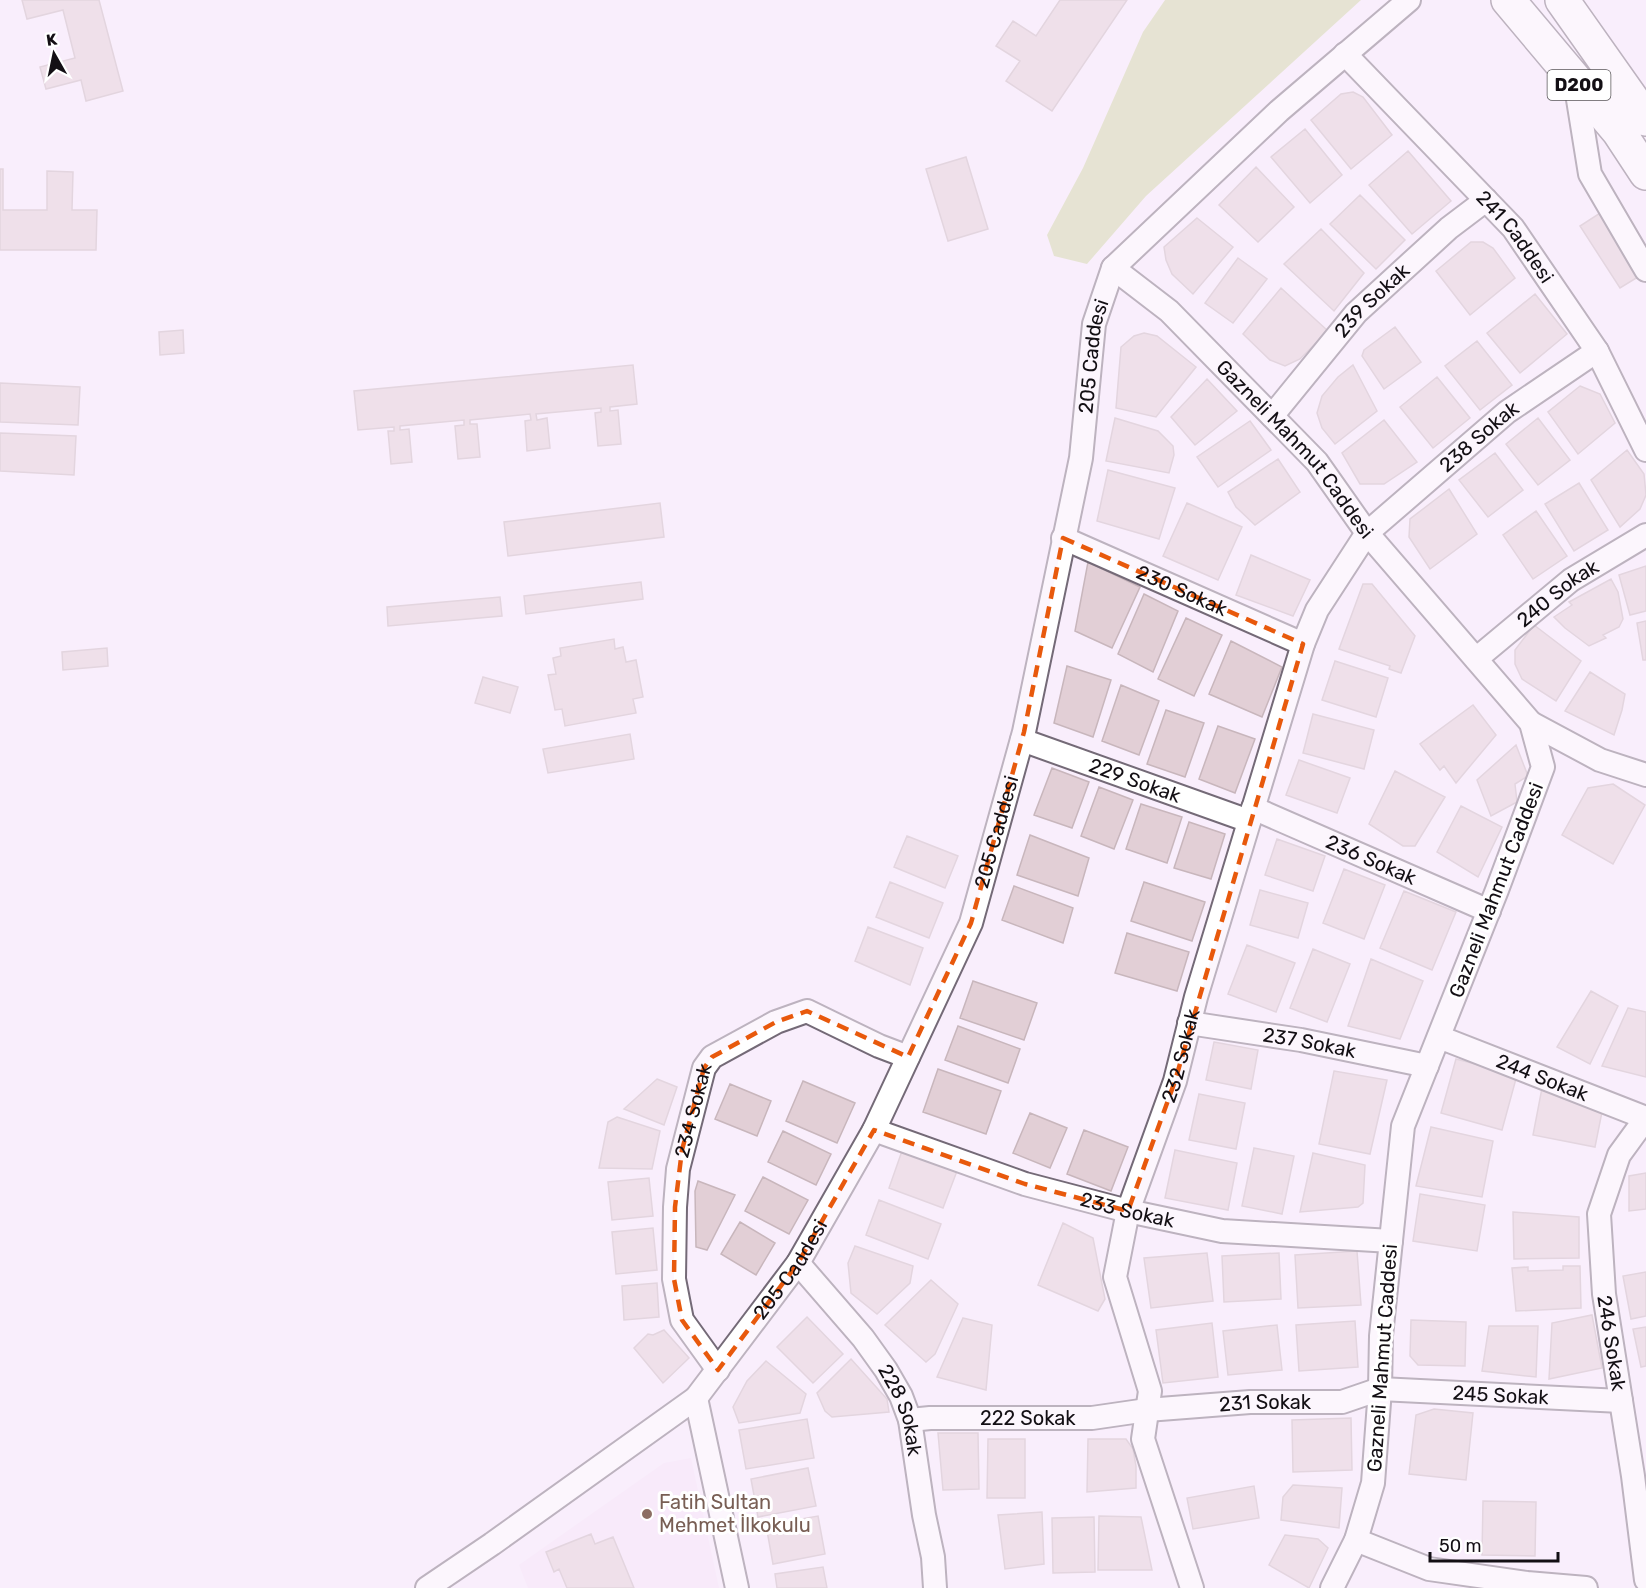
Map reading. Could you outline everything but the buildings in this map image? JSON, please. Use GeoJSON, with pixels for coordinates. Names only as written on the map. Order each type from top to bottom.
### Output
{"type":"FeatureCollection","features":[{"type":"Feature","properties":{"kind":"highway","name":"D200"},"geometry":{"type":"LineString","coordinates":[[1508,0],[1619,132],[1646,173]]}},
{"type":"Feature","properties":{"kind":"highway","name":"D200"},"geometry":{"type":"LineString","coordinates":[[1562,0],[1646,119]]}},
{"type":"Feature","properties":{"kind":"street","name":"205 Caddesi"},"geometry":{"type":"LineString","coordinates":[[427,1588],[696,1398],[798,1263],[874,1130],[971,922],[1022,740],[1081,458],[1094,324],[1113,268],[1279,111],[1409,0]]}},
{"type":"Feature","properties":{"kind":"street","name":"241 Caddesi"},"geometry":{"type":"LineString","coordinates":[[1346,54],[1513,228],[1597,351],[1646,450]]}},
{"type":"Feature","properties":{"kind":"street"},"geometry":{"type":"LineString","coordinates":[[1574,79],[1590,174],[1646,270]]}},
{"type":"Feature","properties":{"kind":"street","name":"239 Sokak"},"geometry":{"type":"LineString","coordinates":[[1272,416],[1356,313],[1449,228],[1486,200]]}},
{"type":"Feature","properties":{"kind":"street","name":"Gazneli Mahmut Caddesi"},"geometry":{"type":"LineString","coordinates":[[1113,268],[1169,311],[1317,462],[1367,533],[1531,723],[1543,767],[1404,1126],[1381,1336],[1380,1389],[1373,1483],[1356,1540],[1332,1588]]}},
{"type":"Feature","properties":{"kind":"street","name":"238 Sokak"},"geometry":{"type":"LineString","coordinates":[[1367,533],[1507,412],[1597,351]]}},
{"type":"Feature","properties":{"kind":"street","name":"232 Sokak"},"geometry":{"type":"LineString","coordinates":[[1192,1588],[1143,1439],[1150,1391],[1115,1277],[1128,1211],[1175,1081],[1190,1023],[1303,644],[1317,610],[1367,533]]}},
{"type":"Feature","properties":{"kind":"street","name":"240 Sokak"},"geometry":{"type":"LineString","coordinates":[[1476,659],[1571,580],[1646,535]]}},
{"type":"Feature","properties":{"kind":"street","name":"230 Sokak"},"geometry":{"type":"LineString","coordinates":[[1063,538],[1303,644]]}},
{"type":"Feature","properties":{"kind":"street"},"geometry":{"type":"LineString","coordinates":[[1531,723],[1600,760],[1646,776]]}},
{"type":"Feature","properties":{"kind":"street","name":"229 Sokak"},"geometry":{"type":"LineString","coordinates":[[1022,740],[1251,815]]}},
{"type":"Feature","properties":{"kind":"street","name":"236 Sokak"},"geometry":{"type":"LineString","coordinates":[[1251,815],[1489,911]]}},
{"type":"Feature","properties":{"kind":"street","name":"234 Sokak"},"geometry":{"type":"LineString","coordinates":[[718,1370],[682,1320],[674,1279],[678,1169],[704,1068],[712,1057],[776,1022],[807,1011],[879,1046],[908,1057]]}},
{"type":"Feature","properties":{"kind":"street","name":"237 Sokak"},"geometry":{"type":"LineString","coordinates":[[1190,1023],[1301,1040],[1427,1066]]}},
{"type":"Feature","properties":{"kind":"street","name":"244 Sokak"},"geometry":{"type":"LineString","coordinates":[[1439,1037],[1646,1118]]}},
{"type":"Feature","properties":{"kind":"street","name":"246 Sokak"},"geometry":{"type":"LineString","coordinates":[[1646,1118],[1619,1155],[1599,1214],[1604,1294],[1646,1580]]}},
{"type":"Feature","properties":{"kind":"street","name":"233 Sokak"},"geometry":{"type":"LineString","coordinates":[[874,1130],[1025,1184],[1128,1211],[1222,1231],[1391,1241]]}},
{"type":"Feature","properties":{"kind":"street","name":"228 Sokak"},"geometry":{"type":"LineString","coordinates":[[798,1263],[851,1323],[886,1370],[901,1396],[910,1420],[924,1515],[933,1557],[935,1588]]}},
{"type":"Feature","properties":{"kind":"street","name":"245 Sokak"},"geometry":{"type":"LineString","coordinates":[[1380,1389],[1621,1401]]}},
{"type":"Feature","properties":{"kind":"street","name":"231 Sokak"},"geometry":{"type":"LineString","coordinates":[[1147,1410],[1250,1402],[1342,1402],[1380,1389]]}},
{"type":"Feature","properties":{"kind":"street"},"geometry":{"type":"LineString","coordinates":[[696,1398],[737,1588]]}},
{"type":"Feature","properties":{"kind":"street","name":"222 Sokak"},"geometry":{"type":"LineString","coordinates":[[910,1420],[1092,1418],[1147,1410]]}},
{"type":"Feature","properties":{"kind":"street"},"geometry":{"type":"LineString","coordinates":[[1356,1540],[1429,1569],[1549,1587],[1586,1588]]}},
{"type":"Feature","properties":{"kind":"highlighted area"},"geometry":{"type":"Polygon","coordinates":[[[1063,538],[1303,644],[1175,1081],[1128,1211],[1025,1184],[874,1130],[798,1263],[718,1370],[682,1320],[674,1279],[675,1207],[682,1150],[704,1068],[712,1057],[776,1022],[807,1011],[908,1057],[971,923],[1024,732],[1063,538]]]}},
{"type":"Feature","properties":{"kind":"shaded area","name":"Fatih Sultan Mehmet İlkokulu"},"geometry":{"type":"Polygon","coordinates":[[[691,1458],[719,1588],[528,1588],[519,1565],[664,1463],[691,1458]]]}},
{"type":"Feature","properties":{"kind":"green space"},"geometry":{"type":"Polygon","coordinates":[[[1165,0],[1361,0],[1146,196],[1087,264],[1054,256],[1047,235],[1083,168],[1143,32],[1165,0]]]}},
{"type":"Feature","properties":{"kind":"place","name":"Fatih Sultan Mehmet İlkokulu"},"geometry":{"type":"Point","coordinates":[647,1514]}}]}
